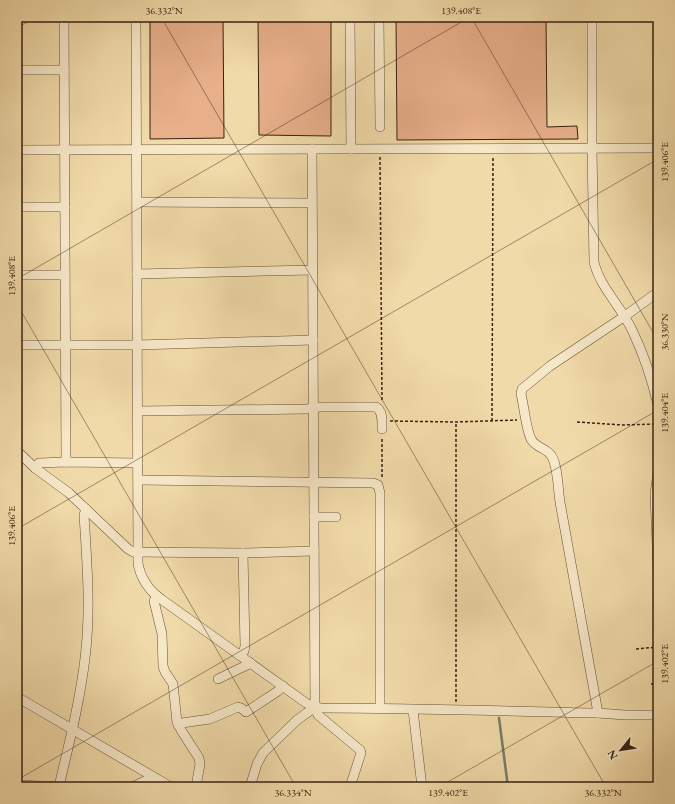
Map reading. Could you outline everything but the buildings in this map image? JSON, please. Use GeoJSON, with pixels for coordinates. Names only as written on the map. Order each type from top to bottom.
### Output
{"type":"FeatureCollection","features":[{"type":"Feature","properties":{"kind":"street"},"geometry":{"type":"LineString","coordinates":[[64,17],[66,462]]}},
{"type":"Feature","properties":{"kind":"street"},"geometry":{"type":"LineString","coordinates":[[136,17],[138,553],[139,571],[148,586],[157,596],[306,703],[315,707],[658,715]]}},
{"type":"Feature","properties":{"kind":"street"},"geometry":{"type":"LineString","coordinates":[[350,17],[351,149]]}},
{"type":"Feature","properties":{"kind":"street"},"geometry":{"type":"LineString","coordinates":[[380,17],[380,127]]}},
{"type":"Feature","properties":{"kind":"street"},"geometry":{"type":"LineString","coordinates":[[592,17],[594,262],[596,271],[602,283],[633,332],[652,381],[658,405]]}},
{"type":"Feature","properties":{"kind":"street"},"geometry":{"type":"LineString","coordinates":[[17,70],[64,70]]}},
{"type":"Feature","properties":{"kind":"street"},"geometry":{"type":"LineString","coordinates":[[17,150],[658,148]]}},
{"type":"Feature","properties":{"kind":"street"},"geometry":{"type":"LineString","coordinates":[[312,149],[315,707],[318,716],[360,750],[361,753],[350,787]]}},
{"type":"Feature","properties":{"kind":"street"},"geometry":{"type":"LineString","coordinates":[[137,202],[312,203]]}},
{"type":"Feature","properties":{"kind":"street"},"geometry":{"type":"LineString","coordinates":[[17,207],[65,207]]}},
{"type":"Feature","properties":{"kind":"street"},"geometry":{"type":"LineString","coordinates":[[137,274],[313,270]]}},
{"type":"Feature","properties":{"kind":"street"},"geometry":{"type":"LineString","coordinates":[[17,275],[65,275]]}},
{"type":"Feature","properties":{"kind":"street"},"geometry":{"type":"LineString","coordinates":[[598,713],[555,467],[549,453],[538,446],[530,438],[521,394],[522,389],[550,366],[658,292]]}},
{"type":"Feature","properties":{"kind":"street"},"geometry":{"type":"LineString","coordinates":[[17,345],[137,345],[313,340]]}},
{"type":"Feature","properties":{"kind":"street"},"geometry":{"type":"LineString","coordinates":[[138,411],[313,409],[320,407],[376,406],[379,409],[382,425]]}},
{"type":"Feature","properties":{"kind":"street"},"geometry":{"type":"LineString","coordinates":[[19,456],[69,493],[128,549],[138,553],[314,552]]}},
{"type":"Feature","properties":{"kind":"street"},"geometry":{"type":"LineString","coordinates":[[35,468],[40,463],[138,463]]}},
{"type":"Feature","properties":{"kind":"street"},"geometry":{"type":"LineString","coordinates":[[658,472],[655,494],[658,570]]}},
{"type":"Feature","properties":{"kind":"street"},"geometry":{"type":"LineString","coordinates":[[138,480],[373,483],[378,485],[380,493],[380,708]]}},
{"type":"Feature","properties":{"kind":"street"},"geometry":{"type":"LineString","coordinates":[[17,785],[63,786],[85,658],[88,624],[84,515],[86,509]]}},
{"type":"Feature","properties":{"kind":"street"},"geometry":{"type":"LineString","coordinates":[[314,517],[336,517]]}},
{"type":"Feature","properties":{"kind":"street"},"geometry":{"type":"LineString","coordinates":[[240,655],[245,646],[243,553]]}},
{"type":"Feature","properties":{"kind":"street"},"geometry":{"type":"LineString","coordinates":[[157,596],[154,601],[162,634],[163,666],[173,684],[178,725],[200,758],[196,787]]}},
{"type":"Feature","properties":{"kind":"street"},"geometry":{"type":"LineString","coordinates":[[218,679],[247,665],[249,662]]}},
{"type":"Feature","properties":{"kind":"street"},"geometry":{"type":"LineString","coordinates":[[178,725],[182,723],[210,719],[238,707],[246,712],[278,691],[283,686]]}},
{"type":"Feature","properties":{"kind":"street"},"geometry":{"type":"LineString","coordinates":[[17,697],[171,787]]}},
{"type":"Feature","properties":{"kind":"street"},"geometry":{"type":"LineString","coordinates":[[250,787],[257,764],[263,753],[297,720],[315,707]]}},
{"type":"Feature","properties":{"kind":"street"},"geometry":{"type":"LineString","coordinates":[[414,710],[422,787]]}},
{"type":"Feature","properties":{"kind":"street"},"geometry":{"type":"LineString","coordinates":[[132,787],[153,777]]}},
{"type":"Feature","properties":{"kind":"path"},"geometry":{"type":"LineString","coordinates":[[492,421],[493,148]]}},
{"type":"Feature","properties":{"kind":"path"},"geometry":{"type":"LineString","coordinates":[[379,409],[382,404],[380,149]]}},
{"type":"Feature","properties":{"kind":"path"},"geometry":{"type":"LineString","coordinates":[[378,485],[382,477],[382,425],[515,420],[526,418]]}},
{"type":"Feature","properties":{"kind":"path"},"geometry":{"type":"LineString","coordinates":[[456,422],[456,710]]}},
{"type":"Feature","properties":{"kind":"path"},"geometry":{"type":"LineString","coordinates":[[577,422],[622,425],[658,424]]}},
{"type":"Feature","properties":{"kind":"path"},"geometry":{"type":"LineString","coordinates":[[636,649],[658,647]]}},
{"type":"Feature","properties":{"kind":"path"},"geometry":{"type":"LineString","coordinates":[[651,684],[658,683]]}},
{"type":"Feature","properties":{"kind":"path"},"geometry":{"type":"LineString","coordinates":[[548,786],[583,787]]}},
{"type":"Feature","properties":{"kind":"waterway"},"geometry":{"type":"LineString","coordinates":[[499,718],[508,787]]}}]}
